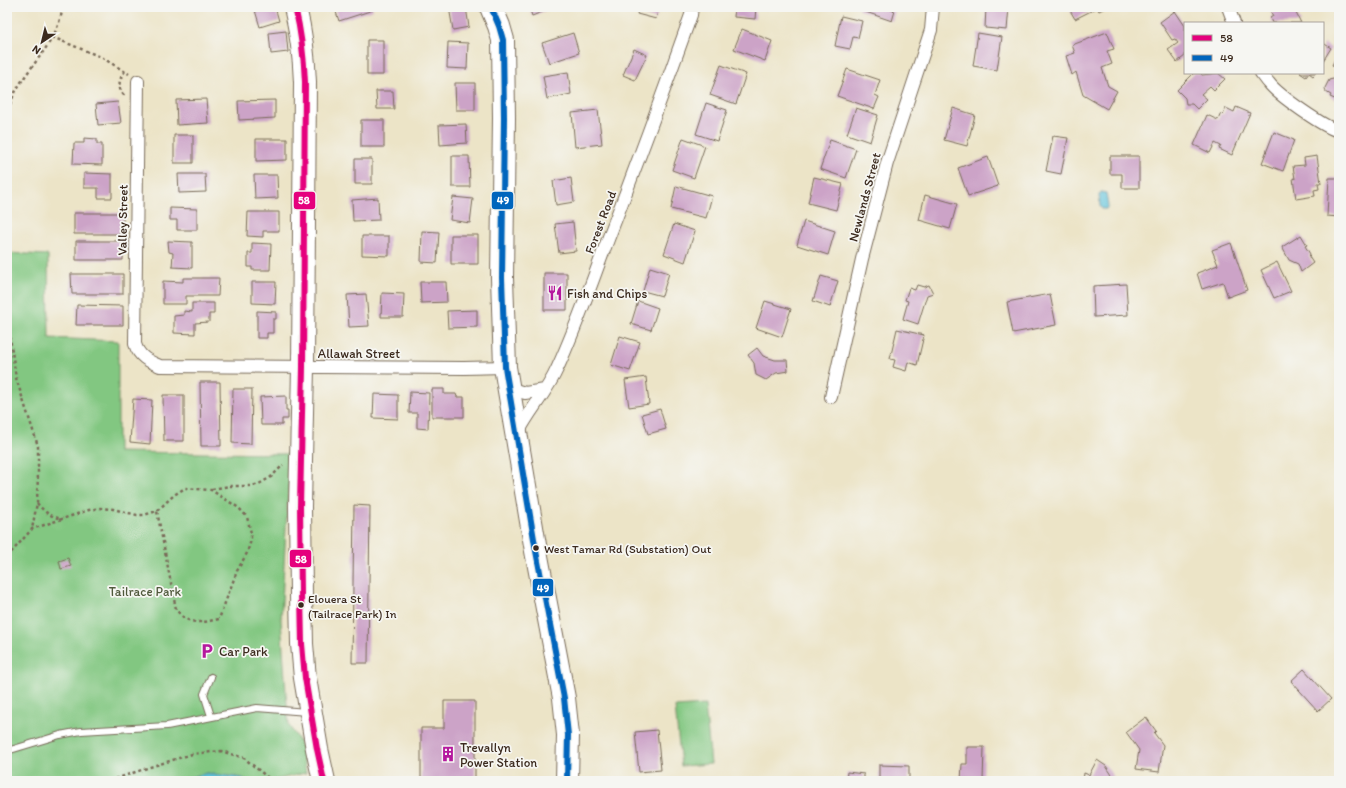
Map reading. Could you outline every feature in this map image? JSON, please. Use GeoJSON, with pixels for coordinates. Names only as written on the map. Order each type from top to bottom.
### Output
{"type":"FeatureCollection","features":[{"type":"Feature","properties":{"kind":"highway"},"geometry":{"type":"LineString","coordinates":[[295,7],[302,38],[305,82],[300,551],[302,644],[310,712],[324,781]]}},
{"type":"Feature","properties":{"kind":"highway"},"geometry":{"type":"LineString","coordinates":[[491,7],[503,40],[504,118],[502,278],[505,367],[516,438],[564,698],[568,735],[567,781]]}},
{"type":"Feature","properties":{"kind":"street","name":"Forest Road"},"geometry":{"type":"LineString","coordinates":[[516,438],[528,415],[536,405],[557,370],[582,309],[648,136],[692,7]]}},
{"type":"Feature","properties":{"kind":"street","name":"Newlands Street"},"geometry":{"type":"LineString","coordinates":[[831,397],[862,259],[885,170],[931,30],[933,7]]}},
{"type":"Feature","properties":{"kind":"street"},"geometry":{"type":"LineString","coordinates":[[1228,7],[1234,22]]}},
{"type":"Feature","properties":{"kind":"street"},"geometry":{"type":"LineString","coordinates":[[1262,74],[1269,84],[1281,94],[1309,114],[1339,131]]}},
{"type":"Feature","properties":{"kind":"street","name":"Valley Street"},"geometry":{"type":"LineString","coordinates":[[138,81],[135,344],[142,357]]}},
{"type":"Feature","properties":{"kind":"street","name":"Allawah Street"},"geometry":{"type":"LineString","coordinates":[[142,357],[160,366],[505,367]]}},
{"type":"Feature","properties":{"kind":"street"},"geometry":{"type":"LineString","coordinates":[[508,388],[525,394],[545,390]]}},
{"type":"Feature","properties":{"kind":"lane"},"geometry":{"type":"LineString","coordinates":[[211,678],[204,694],[211,716]]}},
{"type":"Feature","properties":{"kind":"lane"},"geometry":{"type":"LineString","coordinates":[[7,751],[60,735],[81,731],[167,726],[257,708],[310,712]]}},
{"type":"Feature","properties":{"kind":"path"},"geometry":{"type":"LineString","coordinates":[[7,116],[13,95],[52,37],[63,7]]}},
{"type":"Feature","properties":{"kind":"path"},"geometry":{"type":"LineString","coordinates":[[52,37],[101,57],[125,71],[138,81]]}},
{"type":"Feature","properties":{"kind":"path"},"geometry":{"type":"LineString","coordinates":[[125,71],[121,77],[119,87],[121,93],[128,99]]}},
{"type":"Feature","properties":{"kind":"path"},"geometry":{"type":"LineString","coordinates":[[7,318],[16,378],[38,446],[37,503],[32,529],[7,557]]}},
{"type":"Feature","properties":{"kind":"path"},"geometry":{"type":"LineString","coordinates":[[32,529],[89,510],[100,508],[113,509],[137,515],[149,514],[156,511],[174,495],[185,488],[211,490],[230,486],[252,486],[271,477],[286,462]]}},
{"type":"Feature","properties":{"kind":"path"},"geometry":{"type":"LineString","coordinates":[[156,511],[176,609],[182,616],[192,622],[205,622],[219,619],[237,571],[247,553],[251,540],[248,517],[239,508],[211,490]]}},
{"type":"Feature","properties":{"kind":"path"},"geometry":{"type":"LineString","coordinates":[[37,503],[49,515],[64,519]]}},
{"type":"Feature","properties":{"kind":"path"},"geometry":{"type":"LineString","coordinates":[[110,781],[192,754],[221,751],[244,758],[272,781]]}},
{"type":"Feature","properties":{"kind":"green space","name":"Tailrace Park"},"geometry":{"type":"Polygon","coordinates":[[[7,253],[48,255],[49,338],[118,341],[118,452],[290,454],[281,620],[289,726],[297,737],[301,746],[306,773],[265,781],[256,781],[207,773],[175,781],[7,781],[7,253]]]}},
{"type":"Feature","properties":{"kind":"green space"},"geometry":{"type":"Polygon","coordinates":[[[705,705],[711,764],[681,766],[675,707],[705,705]]]}},
{"type":"Feature","properties":{"kind":"water"},"geometry":{"type":"Polygon","coordinates":[[[1101,192],[1106,193],[1108,206],[1106,209],[1102,209],[1100,206],[1099,195],[1101,192]]]}},
{"type":"Feature","properties":{"kind":"water"},"geometry":{"type":"Polygon","coordinates":[[[207,773],[242,778],[247,781],[175,781],[207,773]]]}},
{"type":"Feature","properties":{"kind":"building"},"geometry":{"type":"Polygon","coordinates":[[[254,7],[275,7],[279,21],[260,27],[254,7]]]}},
{"type":"Feature","properties":{"kind":"building"},"geometry":{"type":"Polygon","coordinates":[[[342,7],[372,7],[373,10],[339,21],[335,9],[342,7]]]}},
{"type":"Feature","properties":{"kind":"building"},"geometry":{"type":"Polygon","coordinates":[[[449,7],[466,7],[469,27],[453,30],[449,7]]]}},
{"type":"Feature","properties":{"kind":"building"},"geometry":{"type":"Polygon","coordinates":[[[529,7],[551,7],[552,8],[532,16],[529,7]]]}},
{"type":"Feature","properties":{"kind":"building"},"geometry":{"type":"Polygon","coordinates":[[[639,7],[659,7],[656,19],[637,14],[639,7]]]}},
{"type":"Feature","properties":{"kind":"building"},"geometry":{"type":"Polygon","coordinates":[[[735,7],[756,7],[755,19],[734,17],[735,7]]]}},
{"type":"Feature","properties":{"kind":"building"},"geometry":{"type":"Polygon","coordinates":[[[859,7],[892,7],[891,10],[895,11],[892,21],[860,10],[859,7]]]}},
{"type":"Feature","properties":{"kind":"building"},"geometry":{"type":"Polygon","coordinates":[[[986,7],[1009,7],[1007,30],[985,28],[986,7]]]}},
{"type":"Feature","properties":{"kind":"building"},"geometry":{"type":"Polygon","coordinates":[[[1068,7],[1107,7],[1099,11],[1097,8],[1075,19],[1068,7]]]}},
{"type":"Feature","properties":{"kind":"building"},"geometry":{"type":"Polygon","coordinates":[[[1268,7],[1293,7],[1300,22],[1272,22],[1270,18],[1273,16],[1268,7]]]}},
{"type":"Feature","properties":{"kind":"building"},"geometry":{"type":"Polygon","coordinates":[[[1175,11],[1184,24],[1184,57],[1177,62],[1168,50],[1178,43],[1175,39],[1172,40],[1160,22],[1175,11]]]}},
{"type":"Feature","properties":{"kind":"building"},"geometry":{"type":"Polygon","coordinates":[[[841,16],[862,21],[858,38],[853,37],[850,49],[835,46],[841,16]]]}},
{"type":"Feature","properties":{"kind":"building"},"geometry":{"type":"Polygon","coordinates":[[[742,29],[772,41],[765,61],[734,49],[742,29]]]}},
{"type":"Feature","properties":{"kind":"building"},"geometry":{"type":"Polygon","coordinates":[[[286,31],[288,52],[271,54],[269,33],[286,31]]]}},
{"type":"Feature","properties":{"kind":"building"},"geometry":{"type":"Polygon","coordinates":[[[1107,32],[1114,49],[1107,51],[1112,64],[1102,68],[1108,86],[1117,91],[1107,109],[1083,95],[1076,72],[1072,75],[1066,56],[1075,53],[1072,45],[1107,32]]]}},
{"type":"Feature","properties":{"kind":"building"},"geometry":{"type":"Polygon","coordinates":[[[573,33],[579,53],[549,63],[542,43],[573,33]]]}},
{"type":"Feature","properties":{"kind":"building"},"geometry":{"type":"Polygon","coordinates":[[[978,33],[1002,37],[997,70],[973,66],[978,33]]]}},
{"type":"Feature","properties":{"kind":"building"},"geometry":{"type":"Polygon","coordinates":[[[367,40],[383,40],[383,75],[367,75],[367,40]]]}},
{"type":"Feature","properties":{"kind":"building"},"geometry":{"type":"Polygon","coordinates":[[[448,42],[468,43],[467,69],[447,68],[448,42]]]}},
{"type":"Feature","properties":{"kind":"building"},"geometry":{"type":"Polygon","coordinates":[[[1324,44],[1331,48],[1324,59],[1324,44]]]}},
{"type":"Feature","properties":{"kind":"building"},"geometry":{"type":"Polygon","coordinates":[[[634,49],[647,55],[635,80],[623,75],[634,49]]]}},
{"type":"Feature","properties":{"kind":"building"},"geometry":{"type":"Polygon","coordinates":[[[1339,52],[1339,69],[1332,65],[1339,52]]]}},
{"type":"Feature","properties":{"kind":"building"},"geometry":{"type":"Polygon","coordinates":[[[721,65],[746,74],[736,104],[710,95],[721,65]]]}},
{"type":"Feature","properties":{"kind":"building"},"geometry":{"type":"Polygon","coordinates":[[[847,69],[880,80],[875,95],[879,97],[874,109],[837,96],[847,69]]]}},
{"type":"Feature","properties":{"kind":"building"},"geometry":{"type":"Polygon","coordinates":[[[568,72],[571,94],[547,99],[543,76],[568,72]]]}},
{"type":"Feature","properties":{"kind":"building"},"geometry":{"type":"Polygon","coordinates":[[[1193,74],[1219,74],[1225,79],[1214,90],[1210,86],[1201,94],[1207,99],[1197,109],[1192,104],[1186,104],[1185,98],[1177,90],[1193,74]]]}},
{"type":"Feature","properties":{"kind":"building"},"geometry":{"type":"Polygon","coordinates":[[[1302,74],[1308,74],[1306,77],[1302,74]]]}},
{"type":"Feature","properties":{"kind":"building"},"geometry":{"type":"Polygon","coordinates":[[[1339,78],[1339,99],[1338,98],[1337,100],[1330,97],[1331,95],[1326,92],[1325,88],[1329,80],[1333,79],[1338,81],[1339,78]]]}},
{"type":"Feature","properties":{"kind":"building"},"geometry":{"type":"Polygon","coordinates":[[[455,83],[475,83],[475,110],[456,110],[455,83]]]}},
{"type":"Feature","properties":{"kind":"building"},"geometry":{"type":"Polygon","coordinates":[[[376,91],[393,91],[394,109],[377,109],[376,91]]]}},
{"type":"Feature","properties":{"kind":"building"},"geometry":{"type":"Polygon","coordinates":[[[206,99],[208,123],[177,125],[176,100],[206,99]]]}},
{"type":"Feature","properties":{"kind":"building"},"geometry":{"type":"Polygon","coordinates":[[[275,100],[275,118],[239,120],[238,101],[275,100]]]}},
{"type":"Feature","properties":{"kind":"building"},"geometry":{"type":"Polygon","coordinates":[[[118,102],[121,123],[98,125],[96,104],[118,102]]]}},
{"type":"Feature","properties":{"kind":"building"},"geometry":{"type":"Polygon","coordinates":[[[706,103],[727,110],[717,141],[696,134],[706,103]]]}},
{"type":"Feature","properties":{"kind":"building"},"geometry":{"type":"Polygon","coordinates":[[[1236,107],[1250,113],[1232,155],[1219,149],[1221,146],[1215,143],[1210,153],[1194,145],[1207,115],[1218,120],[1221,113],[1223,115],[1226,108],[1234,112],[1236,107]]]}},
{"type":"Feature","properties":{"kind":"building"},"geometry":{"type":"Polygon","coordinates":[[[856,108],[878,115],[870,142],[847,134],[856,108]]]}},
{"type":"Feature","properties":{"kind":"building"},"geometry":{"type":"Polygon","coordinates":[[[953,108],[975,115],[967,146],[944,140],[953,108]]]}},
{"type":"Feature","properties":{"kind":"building"},"geometry":{"type":"Polygon","coordinates":[[[598,110],[602,144],[575,147],[572,113],[598,110]]]}},
{"type":"Feature","properties":{"kind":"building"},"geometry":{"type":"Polygon","coordinates":[[[361,120],[384,120],[384,147],[361,147],[361,120]]]}},
{"type":"Feature","properties":{"kind":"building"},"geometry":{"type":"Polygon","coordinates":[[[466,124],[467,143],[440,145],[439,125],[466,124]]]}},
{"type":"Feature","properties":{"kind":"building"},"geometry":{"type":"Polygon","coordinates":[[[1274,132],[1294,140],[1283,171],[1262,163],[1274,132]]]}},
{"type":"Feature","properties":{"kind":"building"},"geometry":{"type":"Polygon","coordinates":[[[174,135],[193,135],[193,163],[174,163],[174,135]]]}},
{"type":"Feature","properties":{"kind":"building"},"geometry":{"type":"Polygon","coordinates":[[[1053,136],[1068,138],[1061,174],[1046,171],[1053,136]]]}},
{"type":"Feature","properties":{"kind":"building"},"geometry":{"type":"Polygon","coordinates":[[[84,138],[97,139],[97,144],[102,144],[102,165],[73,164],[74,143],[84,143],[84,138]]]}},
{"type":"Feature","properties":{"kind":"building"},"geometry":{"type":"Polygon","coordinates":[[[683,138],[705,146],[694,178],[672,170],[683,138]]]}},
{"type":"Feature","properties":{"kind":"building"},"geometry":{"type":"Polygon","coordinates":[[[256,139],[287,139],[287,160],[256,161],[256,139]]]}},
{"type":"Feature","properties":{"kind":"building"},"geometry":{"type":"Polygon","coordinates":[[[830,140],[856,149],[846,178],[820,169],[830,140]]]}},
{"type":"Feature","properties":{"kind":"building"},"geometry":{"type":"Polygon","coordinates":[[[452,156],[469,156],[470,187],[452,187],[452,156]]]}},
{"type":"Feature","properties":{"kind":"building"},"geometry":{"type":"Polygon","coordinates":[[[1110,156],[1139,156],[1139,188],[1122,188],[1122,174],[1110,174],[1110,156]]]}},
{"type":"Feature","properties":{"kind":"building"},"geometry":{"type":"Polygon","coordinates":[[[1317,156],[1321,183],[1318,183],[1319,189],[1314,190],[1315,196],[1296,199],[1293,166],[1305,165],[1304,158],[1317,156]]]}},
{"type":"Feature","properties":{"kind":"building"},"geometry":{"type":"Polygon","coordinates":[[[988,157],[998,186],[968,196],[958,168],[988,157]]]}},
{"type":"Feature","properties":{"kind":"building"},"geometry":{"type":"Polygon","coordinates":[[[355,159],[372,159],[372,184],[355,184],[355,159]]]}},
{"type":"Feature","properties":{"kind":"building"},"geometry":{"type":"Polygon","coordinates":[[[84,173],[112,174],[112,198],[98,198],[98,188],[84,188],[84,173]]]}},
{"type":"Feature","properties":{"kind":"building"},"geometry":{"type":"Polygon","coordinates":[[[178,174],[205,174],[206,192],[179,193],[178,174]]]}},
{"type":"Feature","properties":{"kind":"building"},"geometry":{"type":"Polygon","coordinates":[[[254,175],[277,175],[278,198],[255,199],[254,175]]]}},
{"type":"Feature","properties":{"kind":"building"},"geometry":{"type":"Polygon","coordinates":[[[1338,175],[1339,217],[1327,216],[1329,178],[1338,178],[1338,175]]]}},
{"type":"Feature","properties":{"kind":"building"},"geometry":{"type":"Polygon","coordinates":[[[814,177],[843,184],[836,210],[808,203],[814,177]]]}},
{"type":"Feature","properties":{"kind":"building"},"geometry":{"type":"Polygon","coordinates":[[[571,178],[574,202],[556,205],[553,181],[571,178]]]}},
{"type":"Feature","properties":{"kind":"building"},"geometry":{"type":"Polygon","coordinates":[[[676,186],[712,196],[706,218],[671,209],[676,186]]]}},
{"type":"Feature","properties":{"kind":"building"},"geometry":{"type":"Polygon","coordinates":[[[925,195],[957,204],[950,229],[919,220],[925,195]]]}},
{"type":"Feature","properties":{"kind":"building"},"geometry":{"type":"Polygon","coordinates":[[[453,197],[473,199],[470,223],[450,220],[453,197]]]}},
{"type":"Feature","properties":{"kind":"building"},"geometry":{"type":"Polygon","coordinates":[[[378,198],[379,220],[353,221],[352,200],[378,198]]]}},
{"type":"Feature","properties":{"kind":"building"},"geometry":{"type":"Polygon","coordinates":[[[170,208],[197,209],[197,230],[177,230],[177,220],[170,220],[170,208]]]}},
{"type":"Feature","properties":{"kind":"building"},"geometry":{"type":"Polygon","coordinates":[[[248,212],[279,212],[279,231],[263,231],[263,237],[247,236],[248,212]]]}},
{"type":"Feature","properties":{"kind":"building"},"geometry":{"type":"Polygon","coordinates":[[[74,213],[123,213],[123,234],[74,234],[74,213]]]}},
{"type":"Feature","properties":{"kind":"building"},"geometry":{"type":"Polygon","coordinates":[[[804,221],[835,231],[828,255],[797,245],[804,221]]]}},
{"type":"Feature","properties":{"kind":"building"},"geometry":{"type":"Polygon","coordinates":[[[573,222],[576,251],[559,253],[555,224],[573,222]]]}},
{"type":"Feature","properties":{"kind":"building"},"geometry":{"type":"Polygon","coordinates":[[[674,224],[695,231],[685,262],[664,254],[674,224]]]}},
{"type":"Feature","properties":{"kind":"building"},"geometry":{"type":"Polygon","coordinates":[[[422,231],[439,232],[437,263],[421,262],[422,231]]]}},
{"type":"Feature","properties":{"kind":"building"},"geometry":{"type":"Polygon","coordinates":[[[451,235],[478,235],[478,264],[451,264],[451,235]]]}},
{"type":"Feature","properties":{"kind":"building"},"geometry":{"type":"Polygon","coordinates":[[[1301,235],[1307,245],[1305,246],[1313,263],[1301,272],[1298,264],[1289,260],[1282,247],[1301,235]]]}},
{"type":"Feature","properties":{"kind":"building"},"geometry":{"type":"Polygon","coordinates":[[[362,236],[389,236],[389,256],[362,255],[362,236]]]}},
{"type":"Feature","properties":{"kind":"building"},"geometry":{"type":"Polygon","coordinates":[[[76,241],[123,241],[123,260],[76,260],[76,241]]]}},
{"type":"Feature","properties":{"kind":"building"},"geometry":{"type":"Polygon","coordinates":[[[168,241],[192,242],[192,268],[172,267],[173,253],[169,252],[168,241]]]}},
{"type":"Feature","properties":{"kind":"building"},"geometry":{"type":"Polygon","coordinates":[[[252,243],[271,244],[270,270],[252,270],[252,267],[248,267],[248,253],[252,253],[252,243]]]}},
{"type":"Feature","properties":{"kind":"building"},"geometry":{"type":"Polygon","coordinates":[[[1231,243],[1247,290],[1228,297],[1223,282],[1202,289],[1197,273],[1218,265],[1212,250],[1231,243]]]}},
{"type":"Feature","properties":{"kind":"building"},"geometry":{"type":"Polygon","coordinates":[[[1277,262],[1291,291],[1274,298],[1261,270],[1277,262]]]}},
{"type":"Feature","properties":{"kind":"building"},"geometry":{"type":"Polygon","coordinates":[[[650,267],[669,273],[662,296],[643,291],[650,267]]]}},
{"type":"Feature","properties":{"kind":"building"},"geometry":{"type":"Polygon","coordinates":[[[544,273],[567,273],[567,310],[544,310],[544,273]]]}},
{"type":"Feature","properties":{"kind":"building"},"geometry":{"type":"Polygon","coordinates":[[[71,274],[123,274],[123,294],[72,294],[71,274]]]}},
{"type":"Feature","properties":{"kind":"building"},"geometry":{"type":"Polygon","coordinates":[[[821,276],[838,281],[830,307],[813,301],[821,276]]]}},
{"type":"Feature","properties":{"kind":"building"},"geometry":{"type":"Polygon","coordinates":[[[183,278],[219,278],[218,296],[186,296],[186,304],[163,304],[163,281],[183,282],[183,278]]]}},
{"type":"Feature","properties":{"kind":"building"},"geometry":{"type":"Polygon","coordinates":[[[252,282],[276,282],[275,304],[252,303],[252,282]]]}},
{"type":"Feature","properties":{"kind":"building"},"geometry":{"type":"Polygon","coordinates":[[[420,282],[446,282],[447,302],[421,303],[420,282]]]}},
{"type":"Feature","properties":{"kind":"building"},"geometry":{"type":"Polygon","coordinates":[[[1126,284],[1128,315],[1094,317],[1093,286],[1126,284]]]}},
{"type":"Feature","properties":{"kind":"building"},"geometry":{"type":"Polygon","coordinates":[[[917,285],[924,287],[929,285],[933,293],[927,295],[918,324],[903,319],[908,301],[905,300],[909,288],[915,290],[917,285]]]}},
{"type":"Feature","properties":{"kind":"building"},"geometry":{"type":"Polygon","coordinates":[[[382,293],[404,294],[403,317],[381,317],[382,293]]]}},
{"type":"Feature","properties":{"kind":"building"},"geometry":{"type":"Polygon","coordinates":[[[366,294],[369,326],[349,327],[347,295],[366,294]]]}},
{"type":"Feature","properties":{"kind":"building"},"geometry":{"type":"Polygon","coordinates":[[[1050,294],[1056,325],[1013,333],[1007,302],[1050,294]]]}},
{"type":"Feature","properties":{"kind":"building"},"geometry":{"type":"Polygon","coordinates":[[[638,301],[658,308],[651,330],[631,324],[638,301]]]}},
{"type":"Feature","properties":{"kind":"building"},"geometry":{"type":"Polygon","coordinates":[[[765,301],[791,309],[782,337],[756,328],[765,301]]]}},
{"type":"Feature","properties":{"kind":"building"},"geometry":{"type":"Polygon","coordinates":[[[192,303],[214,303],[214,314],[209,314],[209,322],[195,323],[195,334],[174,333],[174,316],[184,315],[184,311],[192,312],[192,303]]]}},
{"type":"Feature","properties":{"kind":"building"},"geometry":{"type":"Polygon","coordinates":[[[77,305],[123,306],[123,325],[76,325],[77,305]]]}},
{"type":"Feature","properties":{"kind":"building"},"geometry":{"type":"Polygon","coordinates":[[[477,310],[477,327],[448,328],[447,311],[477,310]]]}},
{"type":"Feature","properties":{"kind":"building"},"geometry":{"type":"Polygon","coordinates":[[[257,311],[276,312],[276,319],[273,319],[273,333],[267,333],[267,338],[257,338],[257,311]]]}},
{"type":"Feature","properties":{"kind":"building"},"geometry":{"type":"Polygon","coordinates":[[[897,329],[924,335],[917,365],[908,362],[906,371],[893,367],[895,360],[890,359],[897,329]]]}},
{"type":"Feature","properties":{"kind":"building"},"geometry":{"type":"Polygon","coordinates":[[[620,336],[640,342],[630,371],[611,365],[620,336]]]}},
{"type":"Feature","properties":{"kind":"building"},"geometry":{"type":"Polygon","coordinates":[[[757,348],[763,356],[775,360],[787,360],[788,371],[776,373],[766,380],[756,375],[754,363],[748,355],[757,348]]]}},
{"type":"Feature","properties":{"kind":"building"},"geometry":{"type":"Polygon","coordinates":[[[646,377],[649,404],[629,407],[625,380],[646,377]]]}},
{"type":"Feature","properties":{"kind":"building"},"geometry":{"type":"Polygon","coordinates":[[[200,382],[220,382],[221,446],[201,446],[200,382]]]}},
{"type":"Feature","properties":{"kind":"building"},"geometry":{"type":"Polygon","coordinates":[[[233,389],[252,389],[251,444],[232,443],[233,389]]]}},
{"type":"Feature","properties":{"kind":"building"},"geometry":{"type":"Polygon","coordinates":[[[432,389],[444,389],[444,394],[456,394],[457,397],[464,397],[464,417],[432,417],[432,389]]]}},
{"type":"Feature","properties":{"kind":"building"},"geometry":{"type":"Polygon","coordinates":[[[410,392],[429,393],[428,429],[417,428],[417,413],[409,413],[410,392]]]}},
{"type":"Feature","properties":{"kind":"building"},"geometry":{"type":"Polygon","coordinates":[[[374,394],[398,395],[398,419],[373,418],[374,394]]]}},
{"type":"Feature","properties":{"kind":"building"},"geometry":{"type":"Polygon","coordinates":[[[163,395],[184,395],[184,441],[164,441],[163,395]]]}},
{"type":"Feature","properties":{"kind":"building"},"geometry":{"type":"Polygon","coordinates":[[[286,396],[286,410],[288,410],[288,419],[282,419],[282,425],[261,425],[260,397],[286,396]]]}},
{"type":"Feature","properties":{"kind":"building"},"geometry":{"type":"Polygon","coordinates":[[[133,399],[152,400],[150,444],[130,442],[133,399]]]}},
{"type":"Feature","properties":{"kind":"building"},"geometry":{"type":"Polygon","coordinates":[[[660,409],[666,429],[648,434],[642,414],[660,409]]]}},
{"type":"Feature","properties":{"kind":"building"},"geometry":{"type":"Polygon","coordinates":[[[354,505],[370,506],[368,663],[352,663],[354,505]]]}},
{"type":"Feature","properties":{"kind":"building"},"geometry":{"type":"Polygon","coordinates":[[[68,558],[71,566],[61,569],[59,561],[68,558]]]}},
{"type":"Feature","properties":{"kind":"building"},"geometry":{"type":"Polygon","coordinates":[[[1304,669],[1331,699],[1318,711],[1291,681],[1304,669]]]}},
{"type":"Feature","properties":{"kind":"building","name":"Trevallyn Power Station"},"geometry":{"type":"Polygon","coordinates":[[[444,701],[475,701],[475,781],[421,781],[421,728],[444,728],[444,701]]]}},
{"type":"Feature","properties":{"kind":"building"},"geometry":{"type":"Polygon","coordinates":[[[1146,717],[1156,731],[1154,733],[1163,745],[1159,772],[1136,769],[1139,750],[1126,732],[1146,717]]]}},
{"type":"Feature","properties":{"kind":"building"},"geometry":{"type":"Polygon","coordinates":[[[657,730],[661,770],[639,772],[635,732],[657,730]]]}},
{"type":"Feature","properties":{"kind":"building"},"geometry":{"type":"Polygon","coordinates":[[[967,747],[984,747],[983,781],[961,781],[962,764],[967,764],[967,747]]]}},
{"type":"Feature","properties":{"kind":"building"},"geometry":{"type":"Polygon","coordinates":[[[1097,760],[1106,766],[1116,781],[1083,781],[1084,773],[1089,775],[1097,760]]]}},
{"type":"Feature","properties":{"kind":"building"},"geometry":{"type":"Polygon","coordinates":[[[879,765],[909,766],[909,781],[879,781],[879,765]]]}},
{"type":"Feature","properties":{"kind":"building"},"geometry":{"type":"Polygon","coordinates":[[[847,772],[864,774],[864,781],[846,781],[847,772]]]}},
{"type":"Feature","properties":{"kind":"transit line","name":"58"},"geometry":{"type":"LineString","coordinates":[[295,7],[302,44],[305,82],[303,367],[300,506],[302,644],[305,678],[324,781]]}},
{"type":"Feature","properties":{"kind":"transit line","name":"49"},"geometry":{"type":"LineString","coordinates":[[491,7],[503,40],[504,118],[502,278],[505,367],[536,551],[564,698],[568,735],[567,781]]}},
{"type":"Feature","properties":{"kind":"place","name":"Fish and Chips"},"geometry":{"type":"Point","coordinates":[555,293]}},
{"type":"Feature","properties":{"kind":"place","name":"West Tamar Rd (Substation) Out"},"geometry":{"type":"Point","coordinates":[536,548]}},
{"type":"Feature","properties":{"kind":"place","name":"Elouera St (Tailrace Park) In"},"geometry":{"type":"Point","coordinates":[301,605]}},
{"type":"Feature","properties":{"kind":"place","name":"Car Park"},"geometry":{"type":"Point","coordinates":[207,651]}},
{"type":"Feature","properties":{"kind":"place","name":"Trevallyn Power Station"},"geometry":{"type":"Point","coordinates":[448,754]}}]}
